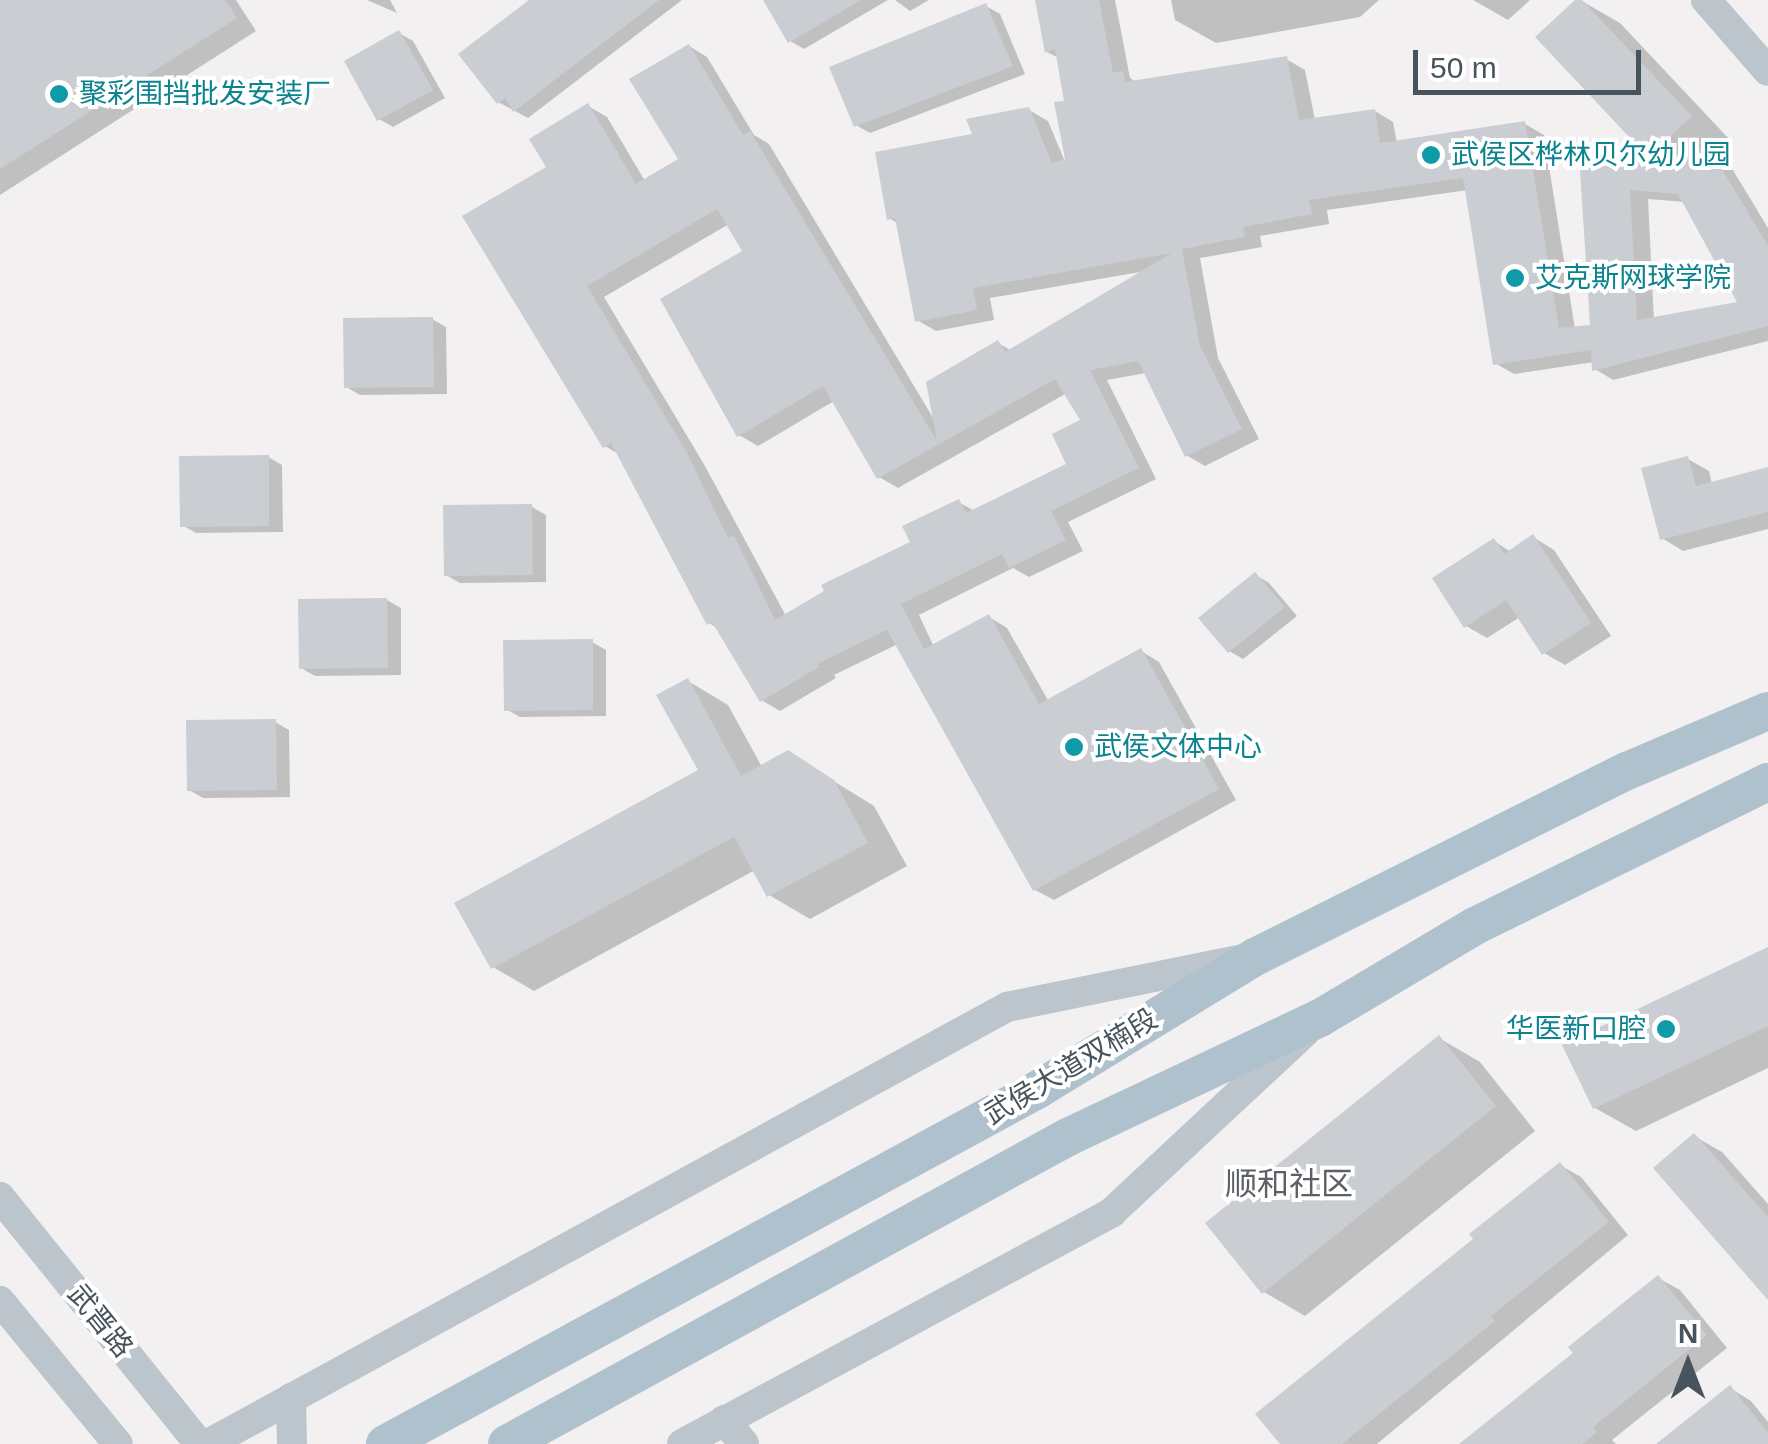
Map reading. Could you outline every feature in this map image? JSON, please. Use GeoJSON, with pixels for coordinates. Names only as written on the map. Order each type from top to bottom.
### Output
{"type":"FeatureCollection","features":[{"type":"Feature","properties":{"kind":"main road","name":"武侯大道双楠段"},"geometry":{"type":"LineString","coordinates":[[385,1444],[1036,1090],[1254,957],[1627,771],[1768,712]]}},
{"type":"Feature","properties":{"kind":"main road","name":"武侯大道双楠段"},"geometry":{"type":"LineString","coordinates":[[507,1444],[1068,1137],[1320,1018],[1475,926],[1768,782]]}},
{"type":"Feature","properties":{"kind":"street"},"geometry":{"type":"LineString","coordinates":[[1706,0],[1768,71]]}},
{"type":"Feature","properties":{"kind":"street"},"geometry":{"type":"LineString","coordinates":[[208,1444],[1007,1007],[1254,957]]}},
{"type":"Feature","properties":{"kind":"street"},"geometry":{"type":"LineString","coordinates":[[682,1444],[1112,1212],[1320,1018]]}},
{"type":"Feature","properties":{"kind":"street","name":"武晋路"},"geometry":{"type":"LineString","coordinates":[[0,1197],[199,1444]]}},
{"type":"Feature","properties":{"kind":"street"},"geometry":{"type":"LineString","coordinates":[[0,1301],[118,1444]]}},
{"type":"Feature","properties":{"kind":"street"},"geometry":{"type":"LineString","coordinates":[[291,1398],[292,1444]]}},
{"type":"Feature","properties":{"kind":"street"},"geometry":{"type":"LineString","coordinates":[[724,1420],[744,1444]]}},
{"type":"Feature","properties":{"kind":"building","name":"聚彩围挡批发安装厂"},"geometry":{"type":"Polygon","coordinates":[[[0,0],[225,0],[237,18],[0,169],[0,0]]]}},
{"type":"Feature","properties":{"kind":"building"},"geometry":{"type":"Polygon","coordinates":[[[529,0],[659,0],[513,112],[505,98],[497,104],[458,54],[529,0]]]}},
{"type":"Feature","properties":{"kind":"building"},"geometry":{"type":"Polygon","coordinates":[[[763,0],[861,0],[788,43],[763,0]]]}},
{"type":"Feature","properties":{"kind":"building"},"geometry":{"type":"Polygon","coordinates":[[[1035,0],[1099,0],[1113,73],[1123,71],[1125,82],[1287,56],[1299,120],[1375,109],[1380,143],[1525,121],[1559,328],[1590,325],[1580,170],[1710,149],[1768,246],[1768,326],[1592,371],[1591,350],[1493,365],[1463,178],[1309,200],[1312,214],[1243,227],[1245,237],[1182,249],[1200,346],[1242,429],[1185,457],[1138,361],[1090,370],[1139,468],[1051,511],[1066,540],[1009,568],[1002,554],[901,604],[924,649],[989,614],[1039,704],[1141,648],[1219,789],[1033,891],[887,630],[817,664],[819,667],[760,702],[712,622],[707,625],[611,443],[603,448],[462,216],[546,167],[529,139],[588,103],[636,184],[678,159],[629,79],[689,44],[743,135],[750,131],[937,441],[926,382],[998,340],[1005,352],[1172,253],[973,288],[977,310],[915,322],[895,218],[887,220],[875,152],[972,134],[966,119],[1029,107],[1052,163],[1065,159],[1054,102],[1064,101],[1055,49],[1045,53],[1035,0]],[[1630,190],[1637,320],[1737,302],[1678,194],[1630,190]],[[717,209],[587,286],[687,453],[728,538],[734,535],[775,620],[824,591],[821,585],[910,542],[902,526],[959,499],[966,513],[1066,464],[1052,434],[1080,420],[1055,379],[877,479],[823,386],[737,437],[660,299],[742,251],[717,209]]]}},
{"type":"Feature","properties":{"kind":"building"},"geometry":{"type":"Polygon","coordinates":[[[1575,0],[1582,0],[1692,116],[1648,157],[1535,37],[1575,0]]]}},
{"type":"Feature","properties":{"kind":"building"},"geometry":{"type":"Polygon","coordinates":[[[986,3],[1013,66],[854,127],[829,67],[986,3]]]}},
{"type":"Feature","properties":{"kind":"building"},"geometry":{"type":"Polygon","coordinates":[[[399,30],[433,90],[377,121],[344,61],[399,30]]]}},
{"type":"Feature","properties":{"kind":"building"},"geometry":{"type":"Polygon","coordinates":[[[433,317],[434,387],[344,388],[343,318],[433,317]]]}},
{"type":"Feature","properties":{"kind":"building"},"geometry":{"type":"Polygon","coordinates":[[[269,455],[269,526],[180,527],[179,456],[269,455]]]}},
{"type":"Feature","properties":{"kind":"building"},"geometry":{"type":"Polygon","coordinates":[[[1688,456],[1696,486],[1768,467],[1768,512],[1660,540],[1641,468],[1688,456]]]}},
{"type":"Feature","properties":{"kind":"building"},"geometry":{"type":"Polygon","coordinates":[[[532,504],[533,575],[444,576],[443,505],[532,504]]]}},
{"type":"Feature","properties":{"kind":"building"},"geometry":{"type":"Polygon","coordinates":[[[1533,534],[1591,623],[1542,655],[1506,600],[1464,628],[1432,578],[1494,538],[1504,554],[1533,534]]]}},
{"type":"Feature","properties":{"kind":"building"},"geometry":{"type":"Polygon","coordinates":[[[1255,572],[1285,607],[1228,653],[1198,618],[1255,572]]]}},
{"type":"Feature","properties":{"kind":"building"},"geometry":{"type":"Polygon","coordinates":[[[387,598],[388,668],[299,669],[298,599],[387,598]]]}},
{"type":"Feature","properties":{"kind":"building"},"geometry":{"type":"Polygon","coordinates":[[[593,639],[593,710],[504,711],[503,640],[593,639]]]}},
{"type":"Feature","properties":{"kind":"building"},"geometry":{"type":"Polygon","coordinates":[[[688,678],[741,776],[788,750],[834,780],[868,843],[767,897],[734,837],[491,969],[454,903],[698,770],[656,695],[688,678]]]}},
{"type":"Feature","properties":{"kind":"building"},"geometry":{"type":"Polygon","coordinates":[[[276,719],[277,790],[187,791],[186,720],[276,719]]]}},
{"type":"Feature","properties":{"kind":"building","name":"华医新口腔"},"geometry":{"type":"Polygon","coordinates":[[[1768,947],[1768,1026],[1593,1109],[1562,1045],[1768,947]]]}},
{"type":"Feature","properties":{"kind":"building"},"geometry":{"type":"Polygon","coordinates":[[[1439,1035],[1496,1106],[1262,1294],[1205,1223],[1439,1035]]]}},
{"type":"Feature","properties":{"kind":"building"},"geometry":{"type":"Polygon","coordinates":[[[1694,1133],[1768,1217],[1768,1300],[1653,1168],[1694,1133]]]}},
{"type":"Feature","properties":{"kind":"building"},"geometry":{"type":"Polygon","coordinates":[[[1560,1162],[1609,1222],[1491,1316],[1495,1321],[1342,1444],[1280,1444],[1255,1414],[1473,1239],[1469,1234],[1560,1162]]]}},
{"type":"Feature","properties":{"kind":"building"},"geometry":{"type":"Polygon","coordinates":[[[1658,1275],[1707,1335],[1593,1427],[1597,1432],[1582,1444],[1459,1444],[1573,1353],[1568,1347],[1658,1275]]]}},
{"type":"Feature","properties":{"kind":"building"},"geometry":{"type":"Polygon","coordinates":[[[1730,1385],[1768,1433],[1768,1444],[1656,1444],[1730,1385]]]}},
{"type":"Feature","properties":{"kind":"place","name":"聚彩围挡批发安装厂"},"geometry":{"type":"Point","coordinates":[59,94]}},
{"type":"Feature","properties":{"kind":"place","name":"武侯区桦林贝尔幼儿园"},"geometry":{"type":"Point","coordinates":[1431,155]}},
{"type":"Feature","properties":{"kind":"place","name":"艾克斯网球学院"},"geometry":{"type":"Point","coordinates":[1515,278]}},
{"type":"Feature","properties":{"kind":"place","name":"武侯文体中心"},"geometry":{"type":"Point","coordinates":[1074,747]}},
{"type":"Feature","properties":{"kind":"place","name":"华医新口腔"},"geometry":{"type":"Point","coordinates":[1666,1029]}},
{"type":"Feature","properties":{"kind":"district","name":"顺和社区"},"geometry":{"type":"Point","coordinates":[1289,1184]}}]}
